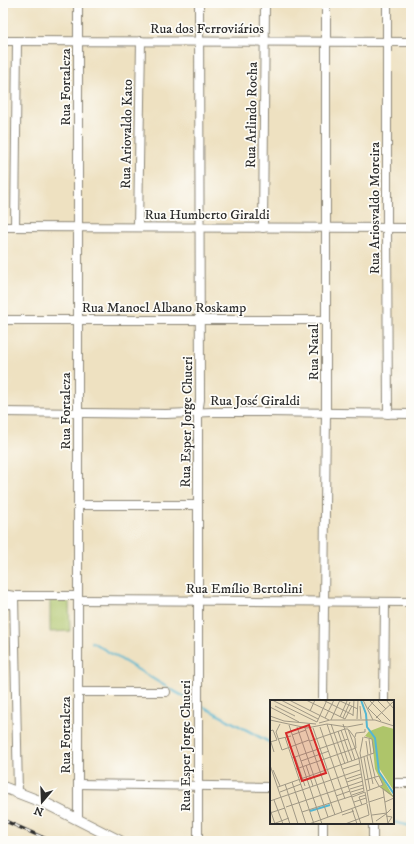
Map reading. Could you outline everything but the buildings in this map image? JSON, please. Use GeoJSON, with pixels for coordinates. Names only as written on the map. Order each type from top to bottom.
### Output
{"type":"FeatureCollection","features":[{"type":"Feature","properties":{"kind":"main road"},"geometry":{"type":"LineString","coordinates":[[3,787],[47,804],[120,841]]}},
{"type":"Feature","properties":{"kind":"street","name":"Rua Fortaleza"},"geometry":{"type":"LineString","coordinates":[[78,3],[78,819]]}},
{"type":"Feature","properties":{"kind":"street","name":"Rua Esper Jorge Chueri"},"geometry":{"type":"LineString","coordinates":[[198,841],[198,413],[200,400],[199,3]]}},
{"type":"Feature","properties":{"kind":"street","name":"Rua Arlindo Rocha"},"geometry":{"type":"LineString","coordinates":[[263,228],[265,3]]}},
{"type":"Feature","properties":{"kind":"street","name":"Rua Natal"},"geometry":{"type":"LineString","coordinates":[[323,700],[326,413],[326,3]]}},
{"type":"Feature","properties":{"kind":"street","name":"Rua Ariosvaldo Moreira"},"geometry":{"type":"LineString","coordinates":[[388,3],[388,414]]}},
{"type":"Feature","properties":{"kind":"street","name":"Rua dos Ferroviários"},"geometry":{"type":"LineString","coordinates":[[3,41],[411,42]]}},
{"type":"Feature","properties":{"kind":"street"},"geometry":{"type":"LineString","coordinates":[[15,227],[17,41]]}},
{"type":"Feature","properties":{"kind":"street","name":"Rua Ariovaldo Kato"},"geometry":{"type":"LineString","coordinates":[[138,227],[141,41]]}},
{"type":"Feature","properties":{"kind":"street","name":"Rua Humberto Giraldi"},"geometry":{"type":"LineString","coordinates":[[3,227],[411,228]]}},
{"type":"Feature","properties":{"kind":"street","name":"Rua Manoel Albano Roskamp"},"geometry":{"type":"LineString","coordinates":[[3,320],[326,320]]}},
{"type":"Feature","properties":{"kind":"street","name":"Rua José Giraldi"},"geometry":{"type":"LineString","coordinates":[[3,412],[166,414],[265,412],[411,414]]}},
{"type":"Feature","properties":{"kind":"street"},"geometry":{"type":"LineString","coordinates":[[78,505],[198,505]]}},
{"type":"Feature","properties":{"kind":"street","name":"Rua Emílio Bertolini"},"geometry":{"type":"LineString","coordinates":[[3,594],[14,596],[78,598],[411,602]]}},
{"type":"Feature","properties":{"kind":"street"},"geometry":{"type":"LineString","coordinates":[[3,605],[9,604],[14,596]]}},
{"type":"Feature","properties":{"kind":"street"},"geometry":{"type":"LineString","coordinates":[[14,596],[18,793]]}},
{"type":"Feature","properties":{"kind":"street"},"geometry":{"type":"LineString","coordinates":[[384,700],[385,602]]}},
{"type":"Feature","properties":{"kind":"street"},"geometry":{"type":"LineString","coordinates":[[78,692],[166,692]]}},
{"type":"Feature","properties":{"kind":"street"},"geometry":{"type":"LineString","coordinates":[[394,783],[411,784]]}},
{"type":"Feature","properties":{"kind":"street"},"geometry":{"type":"LineString","coordinates":[[78,784],[270,787]]}},
{"type":"Feature","properties":{"kind":"street"},"geometry":{"type":"LineString","coordinates":[[323,824],[323,841]]}},
{"type":"Feature","properties":{"kind":"street"},"geometry":{"type":"LineString","coordinates":[[373,824],[373,841]]}},
{"type":"Feature","properties":{"kind":"green space"},"geometry":{"type":"Polygon","coordinates":[[[50,600],[69,600],[70,631],[50,632],[50,600]]]}},
{"type":"Feature","properties":{"kind":"waterway"},"geometry":{"type":"LineString","coordinates":[[92,642],[196,703]]}},
{"type":"Feature","properties":{"kind":"waterway"},"geometry":{"type":"LineString","coordinates":[[200,705],[270,742]]}},
{"type":"Feature","properties":{"kind":"waterway"},"geometry":{"type":"LineString","coordinates":[[394,822],[411,826]]}},
{"type":"Feature","properties":{"kind":"railway"},"geometry":{"type":"LineString","coordinates":[[3,820],[51,841]]}}]}
